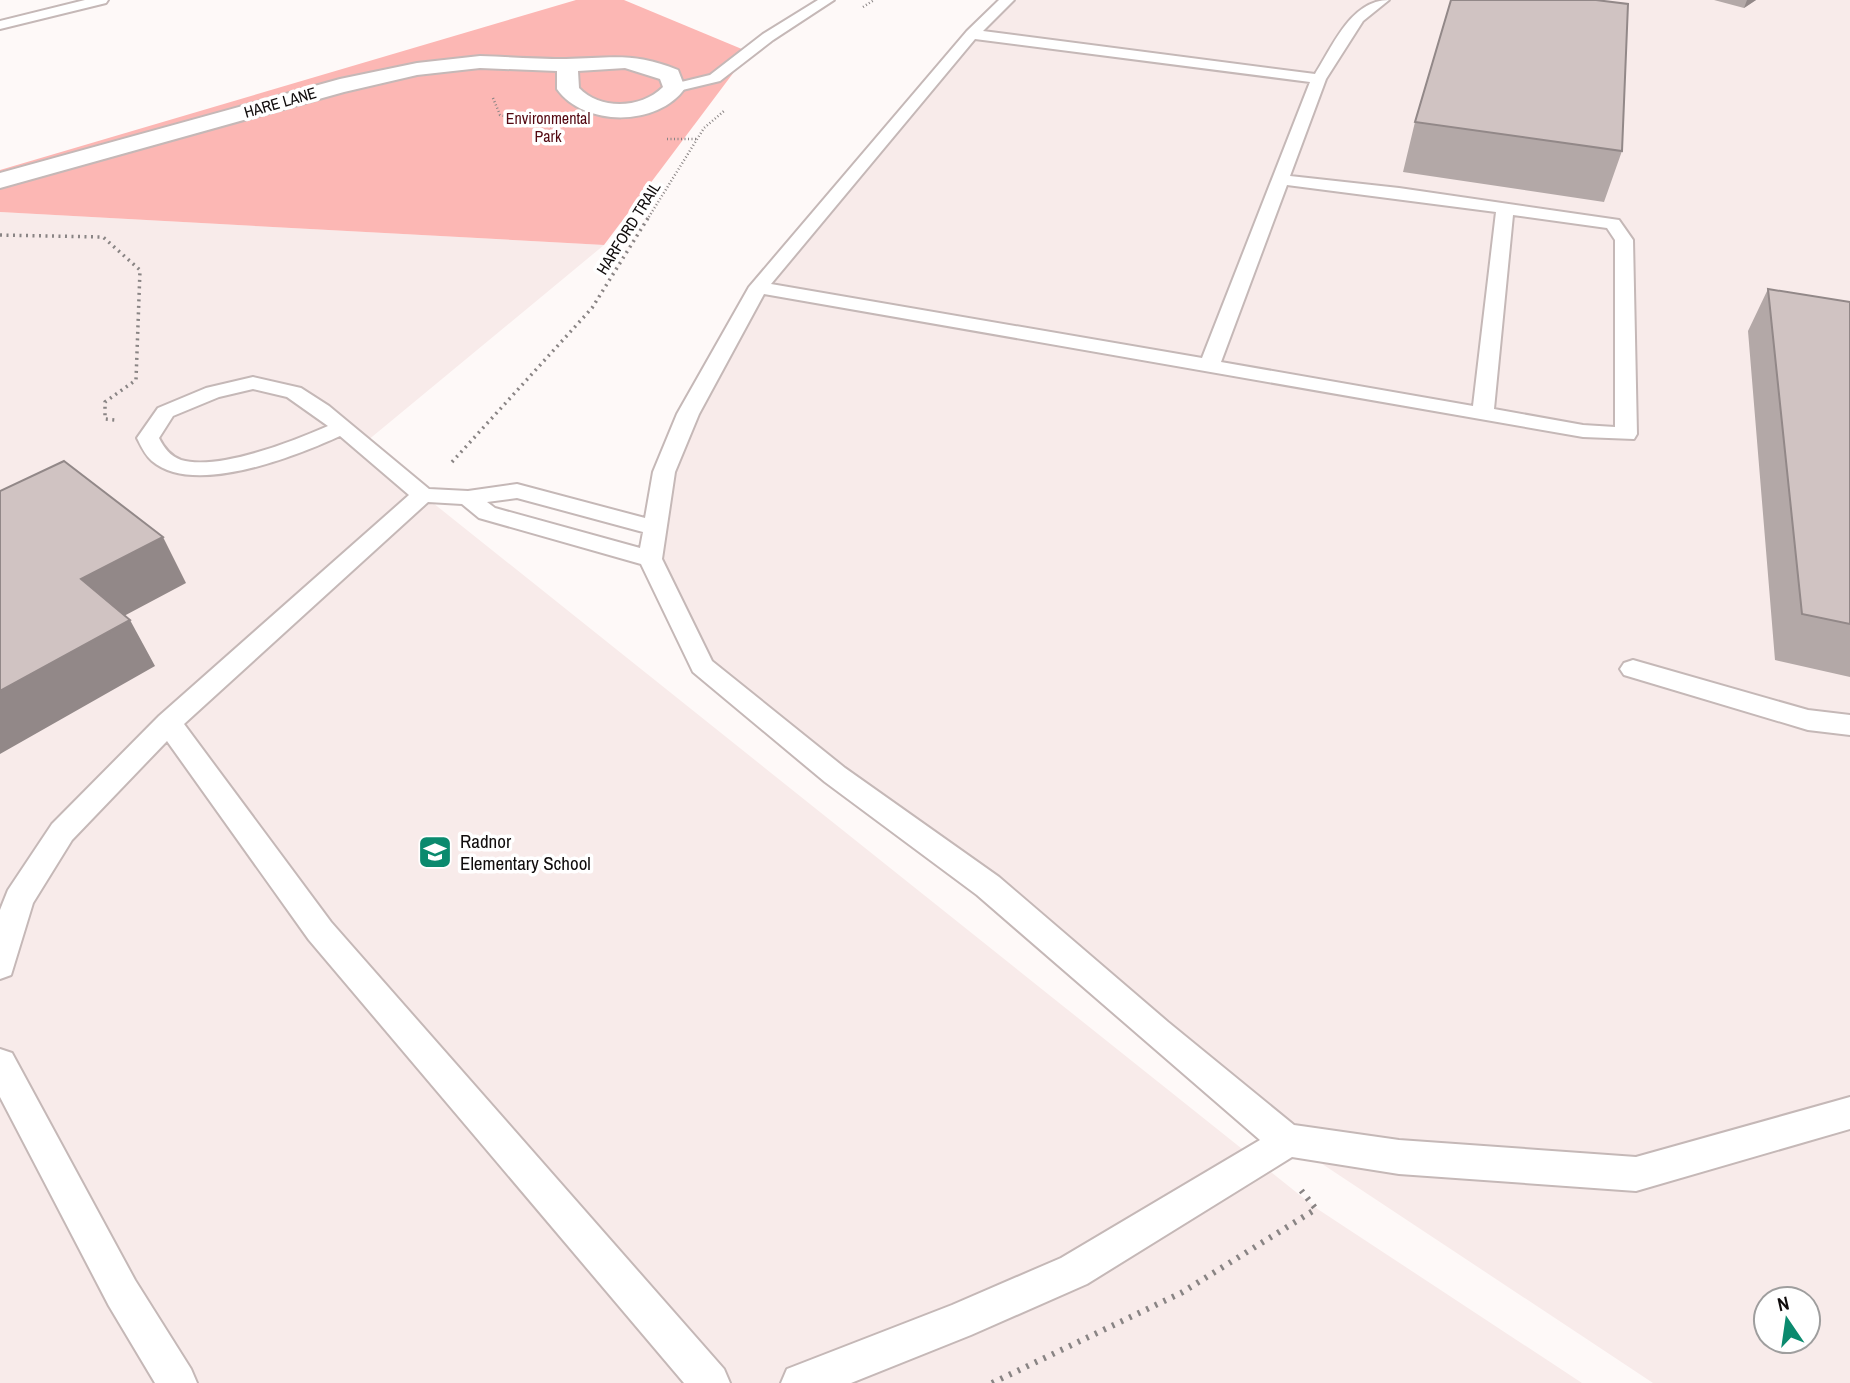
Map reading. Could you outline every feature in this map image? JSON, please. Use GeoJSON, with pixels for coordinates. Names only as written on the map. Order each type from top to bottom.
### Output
{"type":"FeatureCollection","features":[{"type":"Feature","properties":{"kind":"street","name":"HARE LANE"},"geometry":{"type":"LineString","coordinates":[[0,181],[340,86],[416,69],[480,62],[567,65],[625,62],[651,67],[670,75],[674,88]]}},
{"type":"Feature","properties":{"kind":"street"},"geometry":{"type":"LineString","coordinates":[[567,65],[568,89],[579,101],[600,108],[639,108],[666,99],[674,88]]}},
{"type":"Feature","properties":{"kind":"lane"},"geometry":{"type":"LineString","coordinates":[[0,24],[102,0]]}},
{"type":"Feature","properties":{"kind":"lane"},"geometry":{"type":"LineString","coordinates":[[674,88],[715,78],[768,37],[827,0]]}},
{"type":"Feature","properties":{"kind":"lane"},"geometry":{"type":"LineString","coordinates":[[1007,0],[972,34],[758,287],[688,414],[664,472],[650,559],[702,666],[835,775],[988,886],[1156,1032],[1278,1147]]}},
{"type":"Feature","properties":{"kind":"lane"},"geometry":{"type":"LineString","coordinates":[[1209,366],[1319,79],[1358,18],[1382,0]]}},
{"type":"Feature","properties":{"kind":"lane"},"geometry":{"type":"LineString","coordinates":[[972,34],[1319,79]]}},
{"type":"Feature","properties":{"kind":"lane"},"geometry":{"type":"LineString","coordinates":[[758,287],[1583,431],[1626,434],[1624,240],[1613,224],[1282,180]]}},
{"type":"Feature","properties":{"kind":"lane"},"geometry":{"type":"LineString","coordinates":[[1483,413],[1505,208]]}},
{"type":"Feature","properties":{"kind":"lane"},"geometry":{"type":"LineString","coordinates":[[343,427],[272,456],[241,464],[196,467],[176,465],[160,458],[148,438],[165,412],[213,392],[253,383],[294,392],[343,427],[423,495],[468,498],[517,491],[654,528]]}},
{"type":"Feature","properties":{"kind":"lane"},"geometry":{"type":"LineString","coordinates":[[0,965],[2,948],[19,899],[62,832],[168,723],[423,495]]}},
{"type":"Feature","properties":{"kind":"lane"},"geometry":{"type":"LineString","coordinates":[[468,498],[487,513],[650,559]]}},
{"type":"Feature","properties":{"kind":"lane"},"geometry":{"type":"LineString","coordinates":[[1633,669],[1808,719],[1850,725]]}},
{"type":"Feature","properties":{"kind":"lane"},"geometry":{"type":"LineString","coordinates":[[168,723],[320,931],[710,1383]]}},
{"type":"Feature","properties":{"kind":"lane"},"geometry":{"type":"LineString","coordinates":[[0,1064],[122,1293],[177,1383]]}},
{"type":"Feature","properties":{"kind":"lane"},"geometry":{"type":"LineString","coordinates":[[802,1383],[958,1322],[1074,1271],[1278,1147],[1636,1174],[1850,1113]]}},
{"type":"Feature","properties":{"kind":"path"},"geometry":{"type":"LineString","coordinates":[[863,7],[874,0]]}},
{"type":"Feature","properties":{"kind":"path"},"geometry":{"type":"LineString","coordinates":[[494,92],[492,102],[500,115],[563,130]]}},
{"type":"Feature","properties":{"kind":"path","name":"HARFORD TRAIL"},"geometry":{"type":"LineString","coordinates":[[423,495],[593,308],[705,128],[725,111]]}},
{"type":"Feature","properties":{"kind":"path"},"geometry":{"type":"LineString","coordinates":[[665,139],[698,139]]}},
{"type":"Feature","properties":{"kind":"path"},"geometry":{"type":"LineString","coordinates":[[0,234],[103,237],[140,270],[136,380],[105,402],[105,419],[157,424]]}},
{"type":"Feature","properties":{"kind":"path"},"geometry":{"type":"LineString","coordinates":[[992,1383],[1181,1293],[1316,1209],[1278,1147]]}},
{"type":"Feature","properties":{"kind":"shaded area"},"geometry":{"type":"Polygon","coordinates":[[[1007,0],[1850,0],[1850,1383],[1653,1383],[1286,1140],[702,666],[650,559],[664,472],[758,287],[1007,0]]]}},
{"type":"Feature","properties":{"kind":"shaded area","name":"Radnor Elementary School"},"geometry":{"type":"Polygon","coordinates":[[[0,212],[604,245],[367,441],[423,495],[1316,1208],[1582,1383],[0,1383],[0,212]]]}},
{"type":"Feature","properties":{"kind":"green space","name":"Environmental Park"},"geometry":{"type":"Polygon","coordinates":[[[576,0],[624,0],[749,52],[604,245],[0,212],[0,170],[576,0]]]}},
{"type":"Feature","properties":{"kind":"building"},"geometry":{"type":"Polygon","coordinates":[[[1451,0],[1596,0],[1628,4],[1622,151],[1415,122],[1451,0]]]}},
{"type":"Feature","properties":{"kind":"building"},"geometry":{"type":"Polygon","coordinates":[[[1768,289],[1850,302],[1850,624],[1802,614],[1768,289]]]}},
{"type":"Feature","properties":{"kind":"building"},"geometry":{"type":"Polygon","coordinates":[[[64,461],[163,537],[81,579],[130,620],[0,691],[0,491],[64,461]]]}},
{"type":"Feature","properties":{"kind":"place","name":"Radnor Elementary School"},"geometry":{"type":"Point","coordinates":[435,852]}}]}
